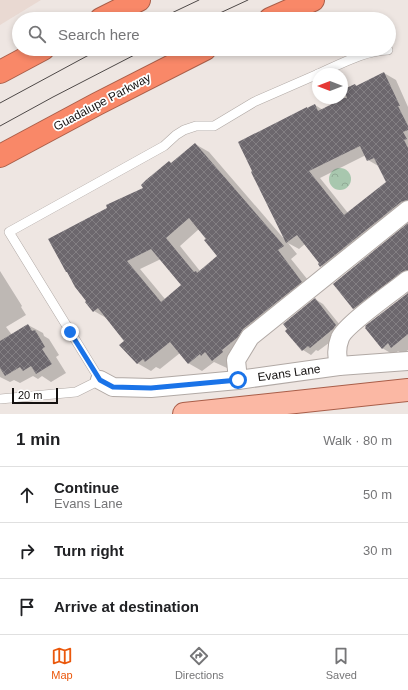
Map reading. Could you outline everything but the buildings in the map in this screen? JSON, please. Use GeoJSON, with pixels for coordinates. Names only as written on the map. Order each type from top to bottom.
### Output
{"type":"FeatureCollection","features":[{"type":"Feature","properties":{"kind":"highway"},"geometry":{"type":"LineString","coordinates":[[115,12],[139,0]]}},
{"type":"Feature","properties":{"kind":"highway"},"geometry":{"type":"LineString","coordinates":[[286,12],[314,0]]}},
{"type":"Feature","properties":{"kind":"highway"},"geometry":{"type":"LineString","coordinates":[[0,72],[30,56]]}},
{"type":"Feature","properties":{"kind":"highway","name":"Guadalupe Parkway"},"geometry":{"type":"LineString","coordinates":[[0,156],[191,56]]}},
{"type":"Feature","properties":{"kind":"main road"},"geometry":{"type":"LineString","coordinates":[[184,414],[408,390]]}},
{"type":"Feature","properties":{"kind":"street"},"geometry":{"type":"LineString","coordinates":[[238,380],[236,360],[250,337],[408,210]]}},
{"type":"Feature","properties":{"kind":"street"},"geometry":{"type":"LineString","coordinates":[[338,366],[337,349],[340,336],[349,326],[408,280]]}},
{"type":"Feature","properties":{"kind":"street","name":"Evans Lane"},"geometry":{"type":"LineString","coordinates":[[100,380],[113,387],[151,388],[238,380],[338,366],[408,361]]}},
{"type":"Feature","properties":{"kind":"lane"},"geometry":{"type":"LineString","coordinates":[[332,68],[360,56]]}},
{"type":"Feature","properties":{"kind":"lane"},"geometry":{"type":"LineString","coordinates":[[0,398],[76,392],[100,380],[9,232],[164,146],[184,130],[196,126],[214,126],[257,101],[312,77]]}},
{"type":"Feature","properties":{"kind":"shaded area"},"geometry":{"type":"Polygon","coordinates":[[[0,0],[41,0],[21,12],[12,12],[12,18],[0,25],[0,0]]]}},
{"type":"Feature","properties":{"kind":"green space"},"geometry":{"type":"Polygon","coordinates":[[[340,168],[348,171],[351,179],[348,187],[340,190],[332,187],[329,179],[332,171],[340,168]]]}},
{"type":"Feature","properties":{"kind":"tram line"},"geometry":{"type":"LineString","coordinates":[[174,12],[199,0]]}},
{"type":"Feature","properties":{"kind":"tram line"},"geometry":{"type":"LineString","coordinates":[[222,12],[248,0]]}},
{"type":"Feature","properties":{"kind":"tram line"},"geometry":{"type":"LineString","coordinates":[[0,103],[87,56]]}},
{"type":"Feature","properties":{"kind":"tram line"},"geometry":{"type":"LineString","coordinates":[[0,126],[132,56]]}},
{"type":"Feature","properties":{"kind":"route"},"geometry":{"type":"LineString","coordinates":[[70,332],[100,380],[113,387],[151,388],[238,380]]}}]}
